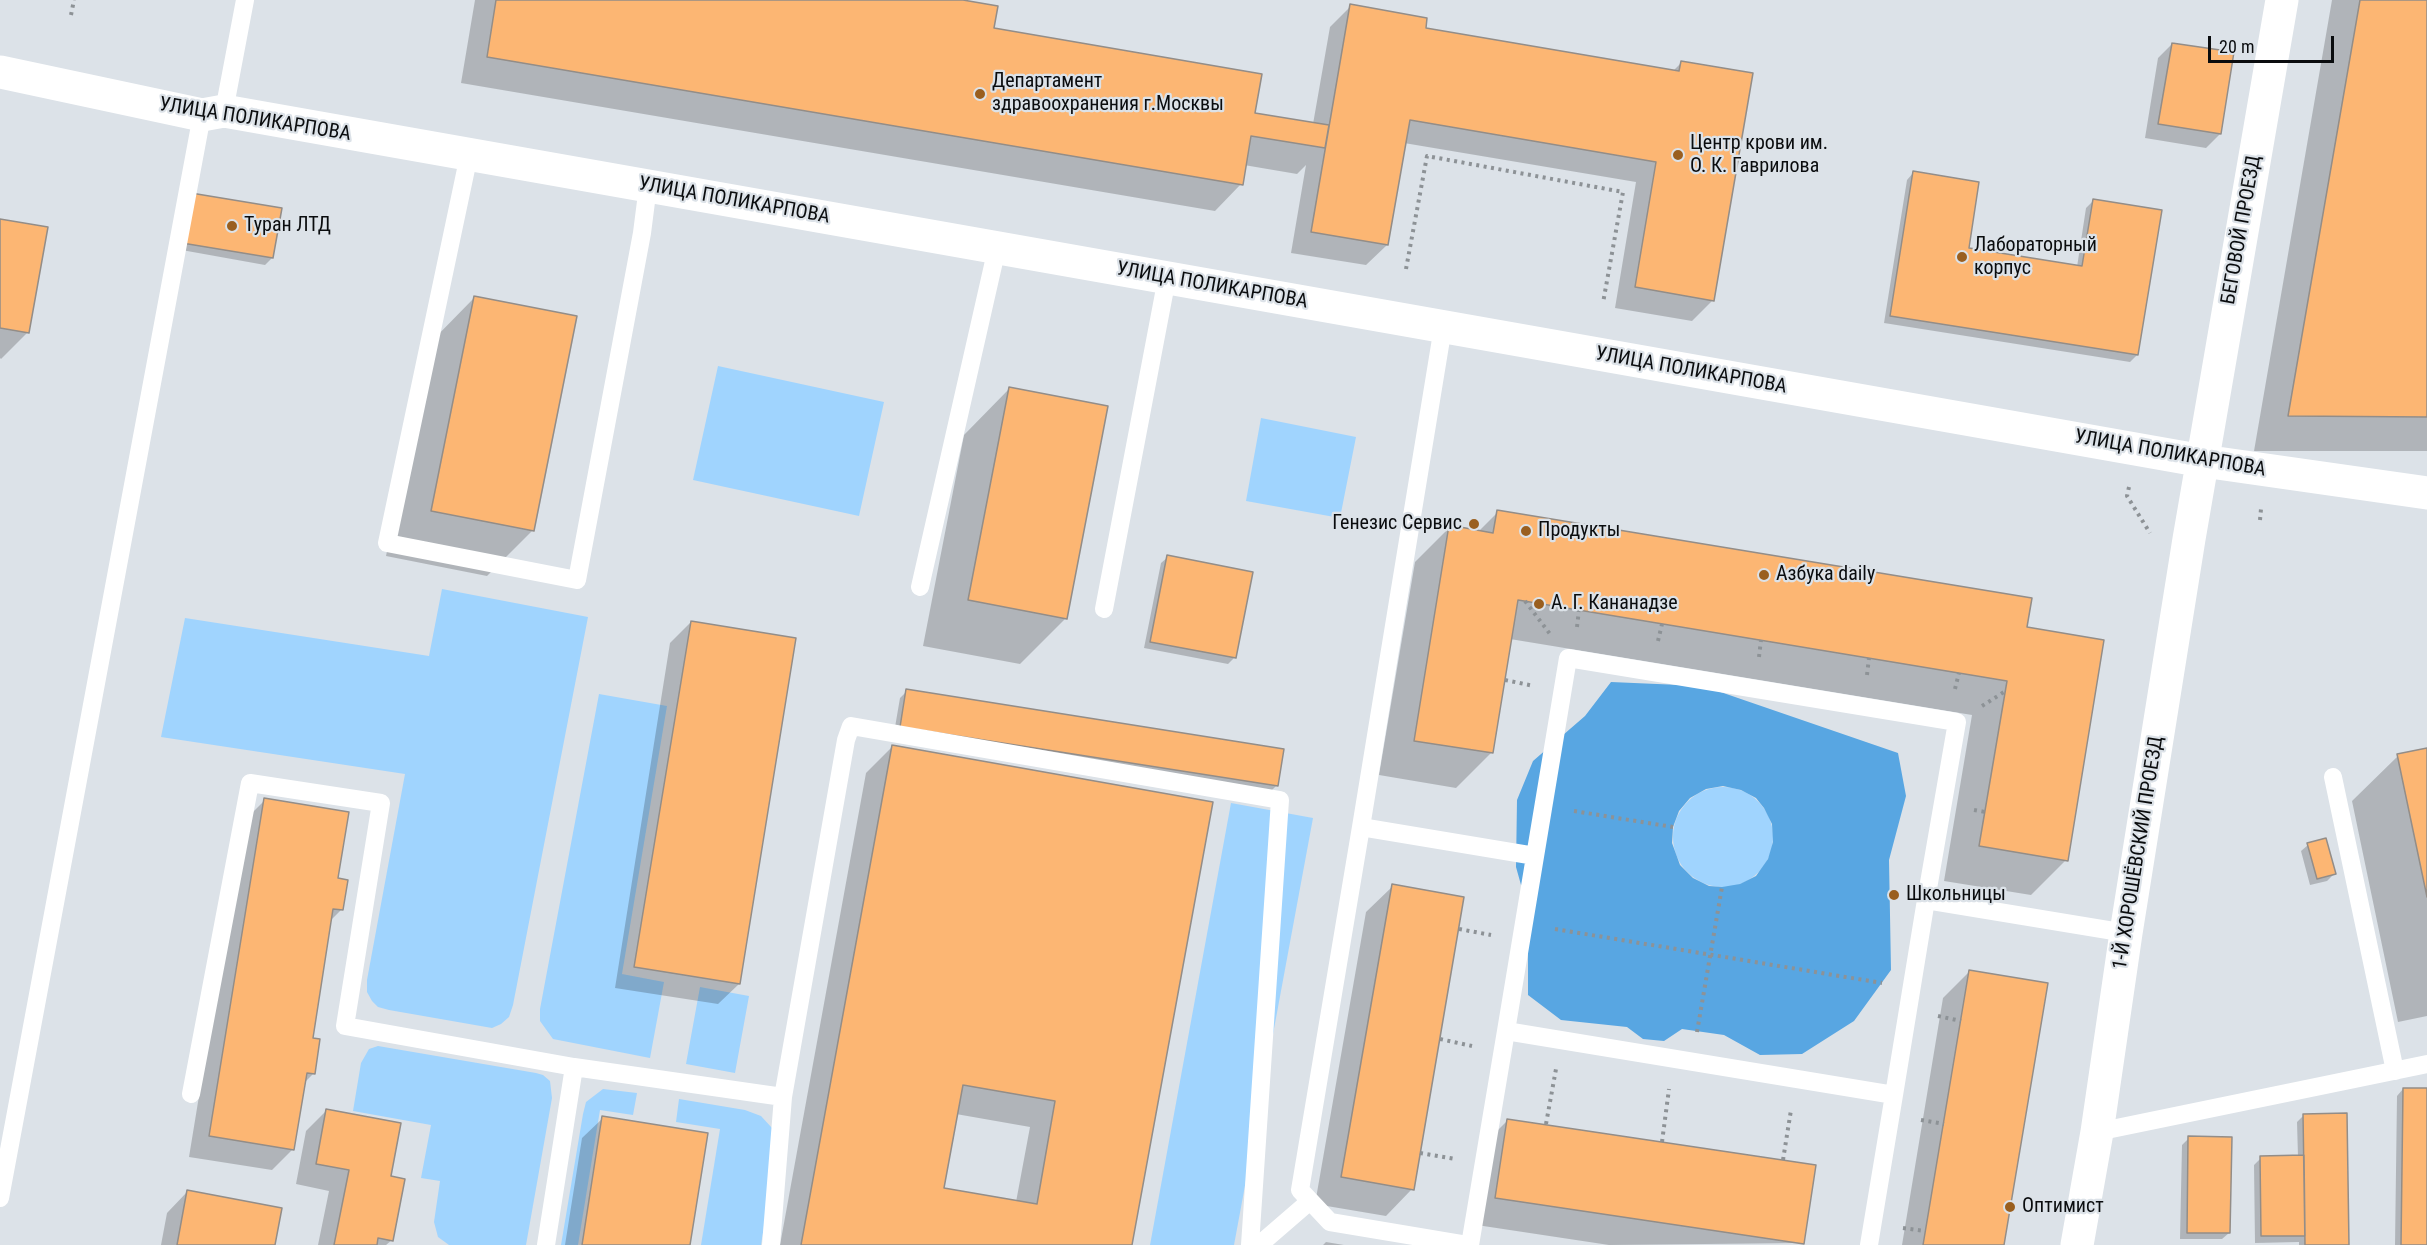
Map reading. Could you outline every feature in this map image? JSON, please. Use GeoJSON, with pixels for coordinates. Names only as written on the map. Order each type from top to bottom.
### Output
{"type":"FeatureCollection","features":[{"type":"Feature","properties":{"kind":"street","name":"БЕГОВОЙ ПРОЕЗД"},"geometry":{"type":"LineString","coordinates":[[2203,461],[2282,0]]}},
{"type":"Feature","properties":{"kind":"street","name":"УЛИЦА ПОЛИКАРПОВА"},"geometry":{"type":"LineString","coordinates":[[0,72],[213,113],[648,186],[2203,461],[2427,493]]}},
{"type":"Feature","properties":{"kind":"street","name":"1-Й ХОРОШЁВСКИЙ ПРОЕЗД"},"geometry":{"type":"LineString","coordinates":[[2077,1245],[2097,1132],[2126,933],[2203,461]]}},
{"type":"Feature","properties":{"kind":"lane"},"geometry":{"type":"LineString","coordinates":[[0,1198],[213,113],[245,0]]}},
{"type":"Feature","properties":{"kind":"lane"},"geometry":{"type":"LineString","coordinates":[[469,155],[387,543],[577,580],[642,233],[648,186]]}},
{"type":"Feature","properties":{"kind":"lane"},"geometry":{"type":"LineString","coordinates":[[920,587],[997,248]]}},
{"type":"Feature","properties":{"kind":"lane"},"geometry":{"type":"LineString","coordinates":[[1104,609],[1167,278]]}},
{"type":"Feature","properties":{"kind":"lane"},"geometry":{"type":"LineString","coordinates":[[1443,327],[1300,1190],[1330,1222],[1468,1245],[1568,658],[1957,722],[1869,1245]]}},
{"type":"Feature","properties":{"kind":"lane"},"geometry":{"type":"LineString","coordinates":[[771,1245],[783,1097],[846,740],[851,726],[1280,800],[1250,1245]]}},
{"type":"Feature","properties":{"kind":"lane"},"geometry":{"type":"LineString","coordinates":[[2334,777],[2395,1071]]}},
{"type":"Feature","properties":{"kind":"lane"},"geometry":{"type":"LineString","coordinates":[[191,1094],[250,783],[381,803],[345,1026],[573,1067],[783,1097]]}},
{"type":"Feature","properties":{"kind":"lane"},"geometry":{"type":"LineString","coordinates":[[1361,827],[1535,856]]}},
{"type":"Feature","properties":{"kind":"lane"},"geometry":{"type":"LineString","coordinates":[[1926,900],[2126,933]]}},
{"type":"Feature","properties":{"kind":"lane"},"geometry":{"type":"LineString","coordinates":[[1506,1031],[1894,1095]]}},
{"type":"Feature","properties":{"kind":"lane"},"geometry":{"type":"LineString","coordinates":[[2097,1132],[2427,1064]]}},
{"type":"Feature","properties":{"kind":"lane"},"geometry":{"type":"LineString","coordinates":[[546,1245],[573,1067]]}},
{"type":"Feature","properties":{"kind":"lane"},"geometry":{"type":"LineString","coordinates":[[1259,1245],[1310,1201]]}},
{"type":"Feature","properties":{"kind":"path"},"geometry":{"type":"LineString","coordinates":[[71,15],[74,0]]}},
{"type":"Feature","properties":{"kind":"path"},"geometry":{"type":"LineString","coordinates":[[1406,269],[1427,156],[1623,192],[1603,303]]}},
{"type":"Feature","properties":{"kind":"path"},"geometry":{"type":"LineString","coordinates":[[2130,484],[2127,496],[2148,532],[2156,534]]}},
{"type":"Feature","properties":{"kind":"path"},"geometry":{"type":"LineString","coordinates":[[2260,520],[2261,509]]}},
{"type":"Feature","properties":{"kind":"path"},"geometry":{"type":"LineString","coordinates":[[1525,601],[1568,658]]}},
{"type":"Feature","properties":{"kind":"path"},"geometry":{"type":"LineString","coordinates":[[1544,806],[1673,827]]}},
{"type":"Feature","properties":{"kind":"path"},"geometry":{"type":"LineString","coordinates":[[1692,1062],[1722,887]]}},
{"type":"Feature","properties":{"kind":"path"},"geometry":{"type":"LineString","coordinates":[[1524,924],[1912,988]]}},
{"type":"Feature","properties":{"kind":"path"},"geometry":{"type":"LineString","coordinates":[[1546,1124],[1560,1040]]}},
{"type":"Feature","properties":{"kind":"path"},"geometry":{"type":"LineString","coordinates":[[1662,1142],[1673,1058]]}},
{"type":"Feature","properties":{"kind":"path"},"geometry":{"type":"LineString","coordinates":[[1783,1160],[1796,1079]]}},
{"type":"Feature","properties":{"kind":"shaded area"},"geometry":{"type":"Polygon","coordinates":[[[718,366],[884,402],[859,516],[693,480],[718,366]]]}},
{"type":"Feature","properties":{"kind":"shaded area"},"geometry":{"type":"Polygon","coordinates":[[[1261,418],[1356,437],[1340,518],[1246,501],[1261,418]]]}},
{"type":"Feature","properties":{"kind":"shaded area"},"geometry":{"type":"Polygon","coordinates":[[[442,589],[588,617],[513,1005],[509,1017],[492,1028],[378,1007],[367,992],[367,980],[405,774],[161,737],[185,618],[429,656],[442,589]]]}},
{"type":"Feature","properties":{"kind":"shaded area"},"geometry":{"type":"Polygon","coordinates":[[[1611,682],[1703,686],[1898,753],[1906,796],[1889,860],[1891,970],[1854,1021],[1802,1054],[1760,1055],[1724,1035],[1682,1029],[1664,1041],[1643,1039],[1627,1027],[1561,1020],[1528,995],[1528,910],[1516,867],[1517,800],[1533,761],[1585,716],[1611,682]],[[1723,786],[1706,789],[1690,798],[1679,811],[1673,827],[1672,843],[1680,865],[1693,878],[1709,886],[1722,887],[1740,884],[1756,876],[1768,859],[1773,842],[1772,824],[1756,798],[1741,790],[1723,786]]]}},
{"type":"Feature","properties":{"kind":"shaded area"},"geometry":{"type":"Polygon","coordinates":[[[599,694],[667,706],[622,974],[664,982],[650,1058],[553,1039],[540,1021],[540,1009],[599,694]]]}},
{"type":"Feature","properties":{"kind":"shaded area"},"geometry":{"type":"Polygon","coordinates":[[[1723,787],[1742,791],[1759,801],[1769,818],[1773,837],[1769,856],[1759,873],[1742,883],[1723,887],[1704,883],[1687,873],[1677,856],[1673,837],[1677,818],[1687,801],[1704,791],[1723,787]]]}},
{"type":"Feature","properties":{"kind":"shaded area"},"geometry":{"type":"Polygon","coordinates":[[[1231,803],[1313,818],[1234,1245],[1150,1245],[1231,803]]]}},
{"type":"Feature","properties":{"kind":"shaded area"},"geometry":{"type":"Polygon","coordinates":[[[700,987],[749,996],[735,1073],[686,1064],[700,987]]]}},
{"type":"Feature","properties":{"kind":"shaded area"},"geometry":{"type":"Polygon","coordinates":[[[378,1046],[536,1073],[550,1081],[552,1098],[526,1245],[449,1245],[438,1237],[434,1222],[440,1181],[421,1178],[431,1125],[353,1111],[361,1063],[369,1049],[378,1046]]]}},
{"type":"Feature","properties":{"kind":"shaded area"},"geometry":{"type":"Polygon","coordinates":[[[603,1089],[637,1093],[633,1115],[600,1110],[578,1245],[561,1245],[586,1102],[603,1089]]]}},
{"type":"Feature","properties":{"kind":"shaded area"},"geometry":{"type":"Polygon","coordinates":[[[679,1099],[745,1110],[761,1116],[772,1128],[775,1158],[761,1245],[701,1245],[720,1129],[676,1122],[679,1099]]]}},
{"type":"Feature","properties":{"kind":"building","name":"Департамент здравоохранения г.Москвы"},"geometry":{"type":"Polygon","coordinates":[[[496,0],[963,0],[998,6],[994,28],[1262,74],[1255,113],[1329,125],[1325,148],[1251,136],[1243,185],[487,57],[496,0]]]}},
{"type":"Feature","properties":{"kind":"building"},"geometry":{"type":"Polygon","coordinates":[[[2360,0],[2427,0],[2427,417],[2288,416],[2360,0]]]}},
{"type":"Feature","properties":{"kind":"building","name":"Центр крови им. О. К. Гаврилова"},"geometry":{"type":"Polygon","coordinates":[[[1350,4],[1427,18],[1426,28],[1679,71],[1681,61],[1753,73],[1714,301],[1635,287],[1656,162],[1410,120],[1388,245],[1311,232],[1350,4]]]}},
{"type":"Feature","properties":{"kind":"building"},"geometry":{"type":"Polygon","coordinates":[[[2172,43],[2234,52],[2221,134],[2158,124],[2172,43]]]}},
{"type":"Feature","properties":{"kind":"building","name":"Лабораторный корпус"},"geometry":{"type":"Polygon","coordinates":[[[1913,171],[1979,182],[1969,248],[2082,266],[2093,199],[2162,210],[2138,355],[1890,316],[1913,171]]]}},
{"type":"Feature","properties":{"kind":"building","name":"Туран ЛТД"},"geometry":{"type":"Polygon","coordinates":[[[191,193],[282,208],[273,258],[182,243],[191,193]]]}},
{"type":"Feature","properties":{"kind":"building"},"geometry":{"type":"Polygon","coordinates":[[[0,219],[48,227],[29,333],[0,328],[0,219]]]}},
{"type":"Feature","properties":{"kind":"building"},"geometry":{"type":"Polygon","coordinates":[[[474,296],[577,316],[534,531],[431,511],[474,296]]]}},
{"type":"Feature","properties":{"kind":"building"},"geometry":{"type":"Polygon","coordinates":[[[1009,387],[1108,406],[1067,619],[968,600],[1009,387]]]}},
{"type":"Feature","properties":{"kind":"building"},"geometry":{"type":"Polygon","coordinates":[[[1497,510],[2032,598],[2027,627],[2104,640],[2068,861],[1979,846],[2007,681],[1518,600],[1493,753],[1414,741],[1449,525],[1493,533],[1497,510]]]}},
{"type":"Feature","properties":{"kind":"building"},"geometry":{"type":"Polygon","coordinates":[[[1167,555],[1253,572],[1236,658],[1150,642],[1167,555]]]}},
{"type":"Feature","properties":{"kind":"building"},"geometry":{"type":"Polygon","coordinates":[[[691,621],[796,638],[740,984],[634,967],[691,621]]]}},
{"type":"Feature","properties":{"kind":"building"},"geometry":{"type":"Polygon","coordinates":[[[906,689],[1284,749],[1278,786],[900,727],[906,689]]]}},
{"type":"Feature","properties":{"kind":"building"},"geometry":{"type":"Polygon","coordinates":[[[892,745],[1213,802],[1132,1245],[801,1245],[892,745]],[[963,1085],[944,1188],[1037,1204],[1055,1101],[963,1085]]]}},
{"type":"Feature","properties":{"kind":"building"},"geometry":{"type":"Polygon","coordinates":[[[2427,748],[2427,897],[2397,754],[2427,748]]]}},
{"type":"Feature","properties":{"kind":"building"},"geometry":{"type":"Polygon","coordinates":[[[264,798],[349,812],[338,878],[348,880],[343,910],[333,909],[313,1038],[320,1039],[315,1074],[307,1073],[294,1150],[209,1136],[264,798]]]}},
{"type":"Feature","properties":{"kind":"building"},"geometry":{"type":"Polygon","coordinates":[[[2326,838],[2336,874],[2317,879],[2307,843],[2326,838]]]}},
{"type":"Feature","properties":{"kind":"building"},"geometry":{"type":"Polygon","coordinates":[[[1392,884],[1464,897],[1414,1190],[1341,1177],[1392,884]]]}},
{"type":"Feature","properties":{"kind":"building"},"geometry":{"type":"Polygon","coordinates":[[[1969,970],[2048,983],[2004,1245],[1923,1245],[1969,970]]]}},
{"type":"Feature","properties":{"kind":"building"},"geometry":{"type":"Polygon","coordinates":[[[2403,1088],[2427,1088],[2427,1245],[2401,1245],[2403,1088]]]}},
{"type":"Feature","properties":{"kind":"building"},"geometry":{"type":"Polygon","coordinates":[[[326,1109],[401,1123],[391,1176],[405,1179],[393,1241],[378,1238],[377,1245],[334,1245],[349,1170],[316,1164],[326,1109]]]}},
{"type":"Feature","properties":{"kind":"building"},"geometry":{"type":"Polygon","coordinates":[[[2347,1113],[2349,1245],[2305,1245],[2303,1114],[2347,1113]]]}},
{"type":"Feature","properties":{"kind":"building"},"geometry":{"type":"Polygon","coordinates":[[[602,1116],[708,1133],[690,1245],[582,1245],[602,1116]]]}},
{"type":"Feature","properties":{"kind":"building"},"geometry":{"type":"Polygon","coordinates":[[[1507,1119],[1816,1165],[1804,1244],[1495,1198],[1507,1119]]]}},
{"type":"Feature","properties":{"kind":"building"},"geometry":{"type":"Polygon","coordinates":[[[2188,1136],[2232,1137],[2230,1233],[2187,1233],[2188,1136]]]}},
{"type":"Feature","properties":{"kind":"building"},"geometry":{"type":"Polygon","coordinates":[[[2304,1155],[2305,1236],[2261,1236],[2260,1156],[2304,1155]]]}},
{"type":"Feature","properties":{"kind":"building"},"geometry":{"type":"Polygon","coordinates":[[[187,1190],[282,1208],[275,1245],[177,1245],[187,1190]]]}},
{"type":"Feature","properties":{"kind":"place","name":"Департамент здравоохранения г.Москвы"},"geometry":{"type":"Point","coordinates":[980,94]}},
{"type":"Feature","properties":{"kind":"place","name":"Центр крови им. О. К. Гаврилова"},"geometry":{"type":"Point","coordinates":[1678,155]}},
{"type":"Feature","properties":{"kind":"place","name":"Туран ЛТД"},"geometry":{"type":"Point","coordinates":[232,226]}},
{"type":"Feature","properties":{"kind":"place","name":"Лабораторный корпус"},"geometry":{"type":"Point","coordinates":[1962,257]}},
{"type":"Feature","properties":{"kind":"place","name":"Генезис Сервис"},"geometry":{"type":"Point","coordinates":[1474,524]}},
{"type":"Feature","properties":{"kind":"place","name":"Продукты"},"geometry":{"type":"Point","coordinates":[1526,531]}},
{"type":"Feature","properties":{"kind":"place","name":"Азбука daily"},"geometry":{"type":"Point","coordinates":[1764,575]}},
{"type":"Feature","properties":{"kind":"place","name":"А. Г. Кананадзе"},"geometry":{"type":"Point","coordinates":[1539,604]}},
{"type":"Feature","properties":{"kind":"place","name":"Школьницы"},"geometry":{"type":"Point","coordinates":[1894,895]}},
{"type":"Feature","properties":{"kind":"place","name":"Оптимист"},"geometry":{"type":"Point","coordinates":[2010,1207]}}]}
